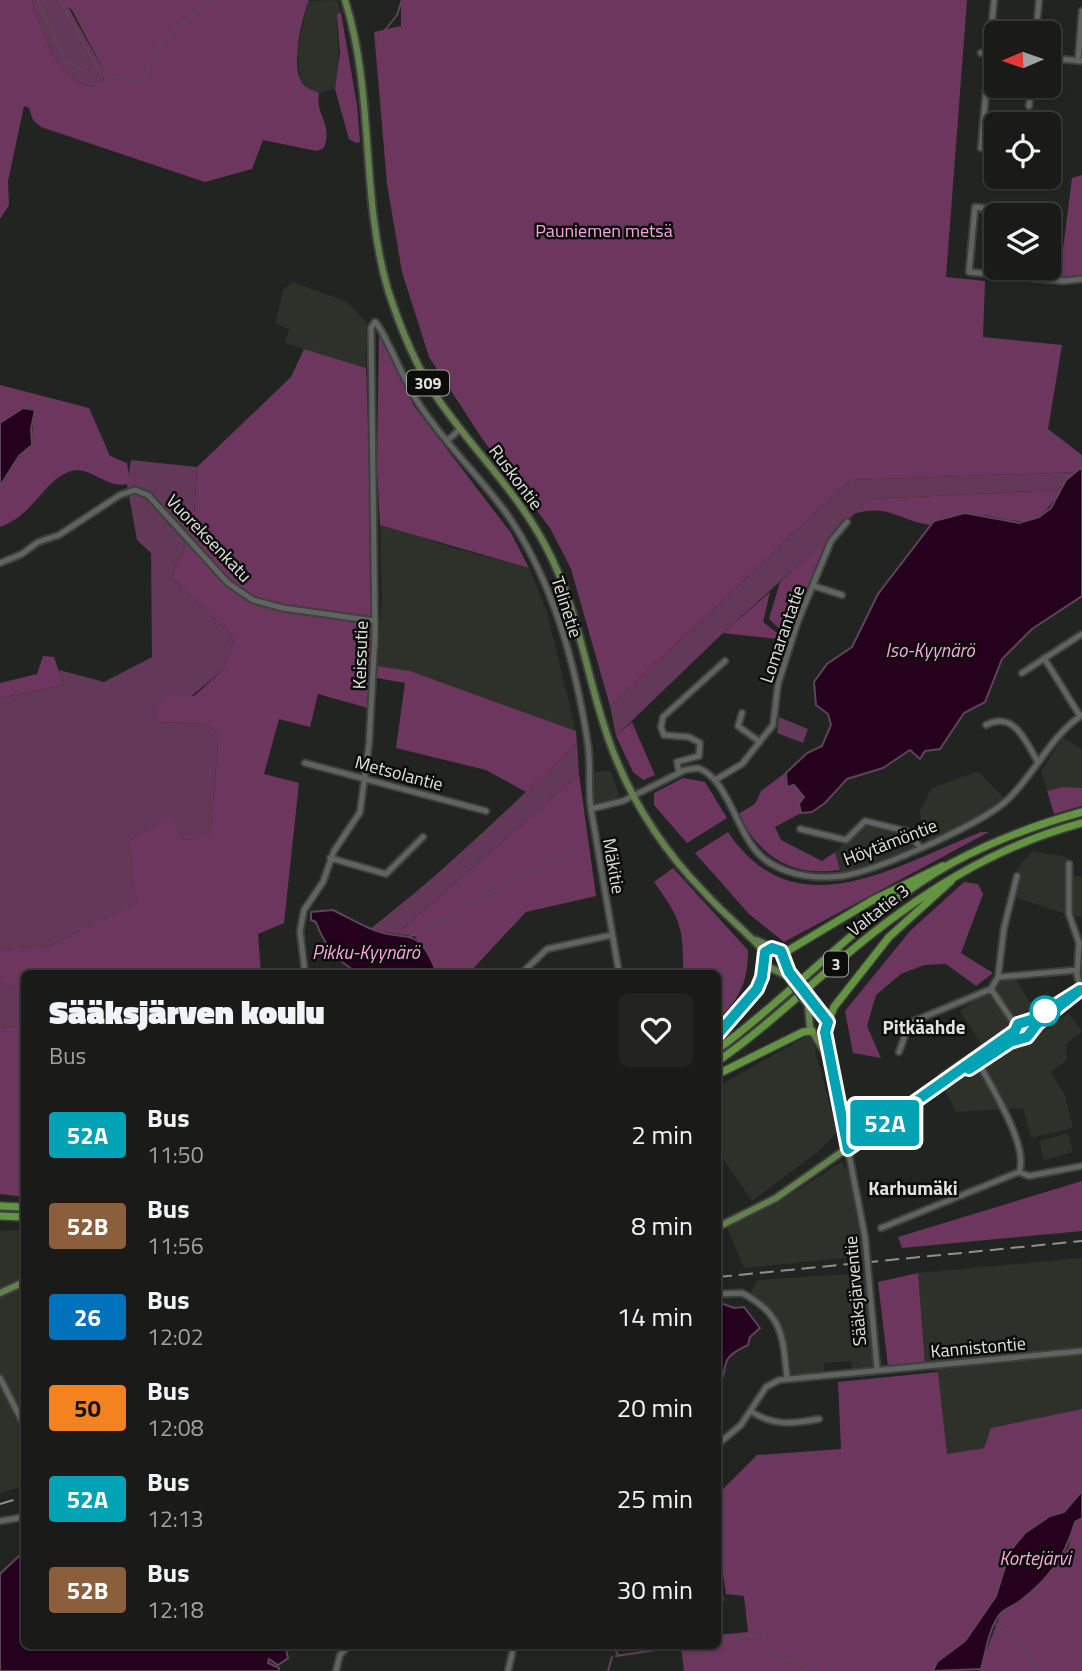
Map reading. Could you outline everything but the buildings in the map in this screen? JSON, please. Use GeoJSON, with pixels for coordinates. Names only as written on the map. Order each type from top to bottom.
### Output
{"type":"FeatureCollection","features":[{"type":"Feature","properties":{"kind":"highway","name":"Valtatie 3"},"geometry":{"type":"LineString","coordinates":[[721,1046],[864,927],[950,864],[1032,828],[1082,812]]}},
{"type":"Feature","properties":{"kind":"highway","name":"Valtatie 3"},"geometry":{"type":"LineString","coordinates":[[721,1059],[890,919],[959,873],[1033,839],[1082,823]]}},
{"type":"Feature","properties":{"kind":"highway"},"geometry":{"type":"LineString","coordinates":[[781,951],[789,950],[913,879],[950,864]]}},
{"type":"Feature","properties":{"kind":"highway"},"geometry":{"type":"LineString","coordinates":[[828,1022],[834,1007],[890,937],[959,873]]}},
{"type":"Feature","properties":{"kind":"highway"},"geometry":{"type":"LineString","coordinates":[[721,1031],[757,989],[764,960]]}},
{"type":"Feature","properties":{"kind":"highway"},"geometry":{"type":"LineString","coordinates":[[721,1073],[803,1032],[814,1033]]}},
{"type":"Feature","properties":{"kind":"highway"},"geometry":{"type":"LineString","coordinates":[[0,1206],[21,1207]]}},
{"type":"Feature","properties":{"kind":"highway"},"geometry":{"type":"LineString","coordinates":[[0,1216],[21,1217]]}},
{"type":"Feature","properties":{"kind":"main road","name":"Ruskontie"},"geometry":{"type":"LineString","coordinates":[[345,0],[364,90],[375,231],[384,276],[415,360],[460,429],[506,484],[534,524],[555,563],[579,630],[605,730],[648,823],[680,866],[761,948],[764,960]]}},
{"type":"Feature","properties":{"kind":"main road","name":"Ruskontie"},"geometry":{"type":"LineString","coordinates":[[751,937],[772,948]]}},
{"type":"Feature","properties":{"kind":"main road","name":"309"},"geometry":{"type":"LineString","coordinates":[[772,948],[781,951],[788,974],[810,1004],[828,1022],[825,1032],[848,1149]]}},
{"type":"Feature","properties":{"kind":"main road"},"geometry":{"type":"LineString","coordinates":[[764,960],[766,950],[772,948]]}},
{"type":"Feature","properties":{"kind":"main road","name":"309"},"geometry":{"type":"LineString","coordinates":[[764,960],[788,974]]}},
{"type":"Feature","properties":{"kind":"main road"},"geometry":{"type":"LineString","coordinates":[[721,1226],[767,1203],[978,1061],[1019,1028],[1082,990]]}},
{"type":"Feature","properties":{"kind":"main road"},"geometry":{"type":"LineString","coordinates":[[1019,1028],[1027,1037],[1030,1031],[1082,990]]}},
{"type":"Feature","properties":{"kind":"main road","name":"309"},"geometry":{"type":"LineString","coordinates":[[810,1004],[814,1033],[831,1062]]}},
{"type":"Feature","properties":{"kind":"main road"},"geometry":{"type":"LineString","coordinates":[[1019,1028],[1030,1031]]}},
{"type":"Feature","properties":{"kind":"main road"},"geometry":{"type":"LineString","coordinates":[[814,1033],[825,1032]]}},
{"type":"Feature","properties":{"kind":"main road"},"geometry":{"type":"LineString","coordinates":[[0,1293],[21,1283]]}},
{"type":"Feature","properties":{"kind":"street"},"geometry":{"type":"LineString","coordinates":[[994,0],[994,21]]}},
{"type":"Feature","properties":{"kind":"street"},"geometry":{"type":"LineString","coordinates":[[1037,21],[1039,0]]}},
{"type":"Feature","properties":{"kind":"street"},"geometry":{"type":"LineString","coordinates":[[1061,59],[1080,61],[1082,11]]}},
{"type":"Feature","properties":{"kind":"street"},"geometry":{"type":"LineString","coordinates":[[981,148],[987,98]]}},
{"type":"Feature","properties":{"kind":"street"},"geometry":{"type":"LineString","coordinates":[[1029,106],[1030,98]]}},
{"type":"Feature","properties":{"kind":"street"},"geometry":{"type":"LineString","coordinates":[[984,208],[975,207],[969,272],[984,274]]}},
{"type":"Feature","properties":{"kind":"street"},"geometry":{"type":"LineString","coordinates":[[1046,280],[1082,279]]}},
{"type":"Feature","properties":{"kind":"street","name":"Telinetie"},"geometry":{"type":"LineString","coordinates":[[375,322],[382,327],[410,391],[505,513],[525,542],[546,586],[570,665],[588,746],[591,809]]}},
{"type":"Feature","properties":{"kind":"street","name":"Keissutie"},"geometry":{"type":"LineString","coordinates":[[304,970],[300,943],[302,919],[309,901],[323,882],[330,858],[360,812],[370,728],[375,621],[371,332],[375,322]]}},
{"type":"Feature","properties":{"kind":"street"},"geometry":{"type":"LineString","coordinates":[[447,441],[460,429]]}},
{"type":"Feature","properties":{"kind":"street","name":"Vuoreksenkatu"},"geometry":{"type":"LineString","coordinates":[[0,563],[22,554],[38,542],[59,535],[120,495],[141,491],[148,495],[228,583],[253,600],[283,608],[375,621]]}},
{"type":"Feature","properties":{"kind":"street","name":"Lomarantatie"},"geometry":{"type":"LineString","coordinates":[[715,780],[742,764],[773,725],[781,670],[831,541],[847,522]]}},
{"type":"Feature","properties":{"kind":"street"},"geometry":{"type":"LineString","coordinates":[[814,586],[842,595]]}},
{"type":"Feature","properties":{"kind":"street"},"geometry":{"type":"LineString","coordinates":[[1022,673],[1082,634]]}},
{"type":"Feature","properties":{"kind":"street"},"geometry":{"type":"LineString","coordinates":[[1044,658],[1081,715]]}},
{"type":"Feature","properties":{"kind":"street"},"geometry":{"type":"LineString","coordinates":[[679,773],[677,762],[699,755],[700,743],[689,737],[664,735],[661,727],[663,717],[724,662]]}},
{"type":"Feature","properties":{"kind":"street"},"geometry":{"type":"LineString","coordinates":[[742,713],[738,726],[760,742]]}},
{"type":"Feature","properties":{"kind":"street","name":"Höytämöntie"},"geometry":{"type":"LineString","coordinates":[[715,780],[758,854],[790,872],[816,877],[854,874],[920,847],[992,812],[1015,792],[1057,735],[1081,715]]}},
{"type":"Feature","properties":{"kind":"street"},"geometry":{"type":"LineString","coordinates":[[986,725],[1004,721],[1013,725],[1038,762]]}},
{"type":"Feature","properties":{"kind":"street","name":"Metsolantie"},"geometry":{"type":"LineString","coordinates":[[305,763],[485,811]]}},
{"type":"Feature","properties":{"kind":"street"},"geometry":{"type":"LineString","coordinates":[[591,809],[612,806],[679,773],[698,768],[715,780]]}},
{"type":"Feature","properties":{"kind":"street","name":"Mäkitie"},"geometry":{"type":"LineString","coordinates":[[591,809],[618,970]]}},
{"type":"Feature","properties":{"kind":"street"},"geometry":{"type":"LineString","coordinates":[[800,829],[846,840],[865,821],[906,831],[920,847]]}},
{"type":"Feature","properties":{"kind":"street"},"geometry":{"type":"LineString","coordinates":[[330,858],[386,874],[392,872],[423,837]]}},
{"type":"Feature","properties":{"kind":"street"},"geometry":{"type":"LineString","coordinates":[[1069,864],[1069,914],[1079,943],[1077,970],[1082,990]]}},
{"type":"Feature","properties":{"kind":"street"},"geometry":{"type":"LineString","coordinates":[[899,1052],[907,1030],[914,1021],[991,989],[998,977],[1004,928],[1017,876]]}},
{"type":"Feature","properties":{"kind":"street"},"geometry":{"type":"LineString","coordinates":[[525,970],[547,950],[612,935]]}},
{"type":"Feature","properties":{"kind":"street"},"geometry":{"type":"LineString","coordinates":[[998,977],[1077,970]]}},
{"type":"Feature","properties":{"kind":"street"},"geometry":{"type":"LineString","coordinates":[[991,989],[1019,1028]]}},
{"type":"Feature","properties":{"kind":"street"},"geometry":{"type":"LineString","coordinates":[[978,1061],[1005,1109],[1021,1163],[1019,1172]]}},
{"type":"Feature","properties":{"kind":"street","name":"Sääksjärventie"},"geometry":{"type":"LineString","coordinates":[[787,1378],[877,1368],[864,1237],[848,1149]]}},
{"type":"Feature","properties":{"kind":"street"},"geometry":{"type":"LineString","coordinates":[[881,1228],[1019,1172],[1029,1176],[1082,1166]]}},
{"type":"Feature","properties":{"kind":"street"},"geometry":{"type":"LineString","coordinates":[[721,1294],[742,1293],[778,1321],[782,1331],[787,1378],[770,1384],[752,1412],[721,1442]]}},
{"type":"Feature","properties":{"kind":"street","name":"Kannistontie"},"geometry":{"type":"LineString","coordinates":[[877,1368],[1082,1351]]}},
{"type":"Feature","properties":{"kind":"street"},"geometry":{"type":"LineString","coordinates":[[0,1378],[21,1418]]}},
{"type":"Feature","properties":{"kind":"street"},"geometry":{"type":"LineString","coordinates":[[752,1412],[771,1422],[783,1424],[819,1419]]}},
{"type":"Feature","properties":{"kind":"street"},"geometry":{"type":"LineString","coordinates":[[0,1521],[21,1518]]}},
{"type":"Feature","properties":{"kind":"street"},"geometry":{"type":"LineString","coordinates":[[336,1671],[340,1655],[345,1649]]}},
{"type":"Feature","properties":{"kind":"street"},"geometry":{"type":"LineString","coordinates":[[508,1671],[513,1649]]}},
{"type":"Feature","properties":{"kind":"shaded area"},"geometry":{"type":"Polygon","coordinates":[[[32,0],[59,0],[67,5],[103,69],[105,75],[102,83],[94,87],[81,83],[60,65],[46,40],[32,0]]]}},
{"type":"Feature","properties":{"kind":"shaded area"},"geometry":{"type":"Polygon","coordinates":[[[337,0],[341,13],[337,15],[339,71],[335,89],[319,93],[300,81],[297,51],[308,1],[337,0]]]}},
{"type":"Feature","properties":{"kind":"shaded area"},"geometry":{"type":"Polygon","coordinates":[[[292,282],[348,302],[366,322],[366,368],[285,343],[289,329],[275,324],[283,290],[292,282]]]}},
{"type":"Feature","properties":{"kind":"shaded area"},"geometry":{"type":"Polygon","coordinates":[[[131,460],[197,467],[193,529],[171,577],[235,638],[223,670],[160,722],[203,724],[219,732],[210,838],[182,840],[171,817],[129,841],[138,902],[50,946],[0,949],[0,698],[64,685],[59,670],[104,682],[152,657],[151,553],[137,540],[127,485],[131,460]]]}},
{"type":"Feature","properties":{"kind":"shaded area"},"geometry":{"type":"Polygon","coordinates":[[[1077,472],[1060,490],[871,499],[723,633],[616,736],[610,706],[850,480],[1077,472]]]}},
{"type":"Feature","properties":{"kind":"shaded area"},"geometry":{"type":"Polygon","coordinates":[[[380,523],[447,546],[529,568],[546,609],[576,731],[410,671],[378,666],[382,596],[380,523]]]}},
{"type":"Feature","properties":{"kind":"shaded area"},"geometry":{"type":"Polygon","coordinates":[[[779,717],[808,729],[803,743],[777,733],[779,717]]]}},
{"type":"Feature","properties":{"kind":"shaded area"},"geometry":{"type":"Polygon","coordinates":[[[1063,738],[1082,749],[1082,788],[1062,787],[1047,791],[1041,771],[1063,738]]]}},
{"type":"Feature","properties":{"kind":"shaded area"},"geometry":{"type":"Polygon","coordinates":[[[577,743],[579,774],[397,934],[370,929],[450,862],[577,743]]]}},
{"type":"Feature","properties":{"kind":"shaded area"},"geometry":{"type":"Polygon","coordinates":[[[611,771],[620,797],[597,804],[592,800],[592,772],[611,771]]]}},
{"type":"Feature","properties":{"kind":"shaded area"},"geometry":{"type":"Polygon","coordinates":[[[978,771],[1006,800],[992,812],[930,843],[921,825],[920,810],[932,788],[978,771]]]}},
{"type":"Feature","properties":{"kind":"shaded area"},"geometry":{"type":"Polygon","coordinates":[[[865,821],[901,830],[920,847],[842,876],[835,852],[865,821]]]}},
{"type":"Feature","properties":{"kind":"shaded area"},"geometry":{"type":"Polygon","coordinates":[[[1032,851],[1067,857],[1066,914],[1011,896],[1018,868],[1032,851]]]}},
{"type":"Feature","properties":{"kind":"shaded area"},"geometry":{"type":"Polygon","coordinates":[[[1073,875],[1082,877],[1082,917],[1070,915],[1073,875]]]}},
{"type":"Feature","properties":{"kind":"shaded area"},"geometry":{"type":"Polygon","coordinates":[[[1014,975],[1045,1029],[1068,1013],[1082,1032],[1066,1044],[1067,1060],[1051,1072],[1065,1095],[1073,1128],[1031,1138],[1023,1108],[956,1112],[937,1074],[981,1044],[960,1011],[996,984],[998,977],[1014,975]]]}},
{"type":"Feature","properties":{"kind":"shaded area"},"geometry":{"type":"Polygon","coordinates":[[[0,982],[21,992],[21,1025],[0,1028],[0,982]]]}},
{"type":"Feature","properties":{"kind":"shaded area"},"geometry":{"type":"Polygon","coordinates":[[[811,1034],[837,1132],[818,1152],[752,1201],[721,1158],[721,1084],[811,1034]]]}},
{"type":"Feature","properties":{"kind":"shaded area"},"geometry":{"type":"Polygon","coordinates":[[[1068,1133],[1073,1152],[1044,1160],[1039,1141],[1068,1133]]]}},
{"type":"Feature","properties":{"kind":"shaded area"},"geometry":{"type":"Polygon","coordinates":[[[841,1162],[852,1176],[863,1256],[744,1268],[727,1228],[777,1203],[841,1162]]]}},
{"type":"Feature","properties":{"kind":"shaded area"},"geometry":{"type":"Polygon","coordinates":[[[21,1230],[21,1487],[0,1493],[0,1231],[21,1230]]]}},
{"type":"Feature","properties":{"kind":"shaded area"},"geometry":{"type":"Polygon","coordinates":[[[1082,1258],[1082,1409],[991,1428],[984,1448],[946,1454],[938,1372],[925,1364],[918,1273],[1082,1258]]]}},
{"type":"Feature","properties":{"kind":"shaded area"},"geometry":{"type":"Polygon","coordinates":[[[864,1273],[877,1368],[852,1372],[851,1361],[824,1363],[824,1374],[787,1378],[783,1331],[778,1321],[749,1296],[757,1280],[864,1273]]]}},
{"type":"Feature","properties":{"kind":"green space"},"geometry":{"type":"Polygon","coordinates":[[[0,0],[32,0],[46,40],[60,65],[70,76],[94,87],[104,80],[103,69],[72,10],[59,0],[309,0],[303,17],[297,64],[302,83],[319,93],[319,108],[326,132],[324,148],[317,151],[263,140],[252,169],[205,182],[41,127],[33,120],[29,108],[24,106],[8,181],[9,205],[0,219],[0,0]]]}},
{"type":"Feature","properties":{"kind":"green space","name":"Pauniemen metsä"},"geometry":{"type":"Polygon","coordinates":[[[401,0],[967,0],[946,277],[985,281],[983,337],[1062,345],[1048,429],[1082,455],[1082,467],[1077,472],[850,480],[610,706],[571,569],[550,528],[483,440],[429,357],[402,272],[387,184],[374,32],[401,26],[401,0]]]}},
{"type":"Feature","properties":{"kind":"green space"},"geometry":{"type":"Polygon","coordinates":[[[341,13],[357,105],[360,142],[356,143],[349,139],[335,89],[340,53],[337,14],[341,13]]]}},
{"type":"Feature","properties":{"kind":"green space"},"geometry":{"type":"Polygon","coordinates":[[[1082,175],[1082,279],[1059,281],[1061,280],[1072,178],[1082,175]]]}},
{"type":"Feature","properties":{"kind":"green space"},"geometry":{"type":"Polygon","coordinates":[[[379,335],[414,406],[511,533],[529,568],[380,525],[377,466],[379,335]]]}},
{"type":"Feature","properties":{"kind":"green space"},"geometry":{"type":"Polygon","coordinates":[[[304,349],[366,368],[371,623],[368,708],[318,694],[310,727],[279,719],[264,774],[299,783],[284,923],[258,934],[261,970],[21,970],[21,992],[0,982],[0,949],[50,946],[137,902],[129,841],[171,816],[182,840],[210,837],[219,732],[203,724],[160,722],[157,710],[166,695],[194,696],[223,670],[235,638],[171,577],[193,529],[197,467],[291,377],[304,349]]]}},
{"type":"Feature","properties":{"kind":"green space"},"geometry":{"type":"Polygon","coordinates":[[[0,385],[89,408],[110,456],[127,463],[130,483],[114,484],[84,471],[68,472],[51,484],[21,515],[0,527],[0,486],[32,439],[34,409],[23,408],[0,423],[0,385]]]}},
{"type":"Feature","properties":{"kind":"green space"},"geometry":{"type":"Polygon","coordinates":[[[1060,490],[1050,506],[1030,520],[962,514],[931,525],[885,512],[865,511],[853,514],[871,499],[1060,490]]]}},
{"type":"Feature","properties":{"kind":"green space"},"geometry":{"type":"Polygon","coordinates":[[[830,535],[788,637],[769,619],[780,582],[830,535]]]}},
{"type":"Feature","properties":{"kind":"green space"},"geometry":{"type":"Polygon","coordinates":[[[770,592],[763,622],[786,640],[723,633],[770,592]]]}},
{"type":"Feature","properties":{"kind":"green space"},"geometry":{"type":"Polygon","coordinates":[[[43,656],[54,657],[64,685],[0,698],[0,683],[37,674],[43,656]]]}},
{"type":"Feature","properties":{"kind":"green space"},"geometry":{"type":"Polygon","coordinates":[[[378,666],[410,671],[576,731],[577,743],[526,792],[486,770],[396,748],[405,683],[377,678],[378,666]]]}},
{"type":"Feature","properties":{"kind":"green space"},"geometry":{"type":"Polygon","coordinates":[[[632,722],[655,775],[643,780],[633,772],[616,736],[632,722]]]}},
{"type":"Feature","properties":{"kind":"green space"},"geometry":{"type":"Polygon","coordinates":[[[785,773],[786,785],[794,785],[804,797],[799,809],[801,813],[775,827],[781,840],[822,861],[835,852],[840,870],[806,870],[779,861],[757,842],[738,814],[755,804],[761,791],[785,773]]]}},
{"type":"Feature","properties":{"kind":"green space"},"geometry":{"type":"Polygon","coordinates":[[[579,774],[596,896],[526,912],[472,970],[435,970],[415,936],[397,934],[579,774]]]}},
{"type":"Feature","properties":{"kind":"green space"},"geometry":{"type":"Polygon","coordinates":[[[683,778],[705,782],[727,818],[687,843],[654,805],[654,793],[683,778]]]}},
{"type":"Feature","properties":{"kind":"green space"},"geometry":{"type":"Polygon","coordinates":[[[1062,787],[1082,788],[1082,806],[1054,814],[1047,791],[1062,787]]]}},
{"type":"Feature","properties":{"kind":"green space"},"geometry":{"type":"Polygon","coordinates":[[[728,832],[755,862],[784,879],[815,885],[847,882],[881,873],[981,832],[989,832],[784,942],[749,914],[695,853],[728,832]]]}},
{"type":"Feature","properties":{"kind":"green space"},"geometry":{"type":"Polygon","coordinates":[[[673,868],[748,950],[741,989],[721,1016],[721,970],[683,970],[683,945],[679,924],[654,882],[673,868]]]}},
{"type":"Feature","properties":{"kind":"green space"},"geometry":{"type":"Polygon","coordinates":[[[964,882],[978,884],[983,894],[961,953],[993,973],[976,986],[946,964],[924,965],[901,974],[876,995],[867,1026],[881,1058],[853,1053],[845,1011],[910,931],[964,882]]]}},
{"type":"Feature","properties":{"kind":"green space"},"geometry":{"type":"Polygon","coordinates":[[[21,1025],[21,1197],[0,1194],[0,1028],[21,1025]]]}},
{"type":"Feature","properties":{"kind":"green space"},"geometry":{"type":"Polygon","coordinates":[[[1082,1181],[1082,1231],[902,1248],[898,1237],[1082,1181]]]}},
{"type":"Feature","properties":{"kind":"green space"},"geometry":{"type":"Polygon","coordinates":[[[918,1273],[925,1364],[888,1366],[878,1282],[918,1273]]]}},
{"type":"Feature","properties":{"kind":"green space"},"geometry":{"type":"Polygon","coordinates":[[[938,1372],[947,1454],[984,1448],[991,1428],[1082,1409],[1082,1491],[1064,1512],[1050,1516],[1025,1533],[1011,1551],[996,1596],[965,1641],[938,1662],[933,1671],[684,1671],[681,1649],[721,1649],[721,1635],[748,1632],[744,1596],[726,1594],[721,1561],[721,1491],[757,1455],[841,1449],[838,1382],[938,1372]]]}},
{"type":"Feature","properties":{"kind":"green space"},"geometry":{"type":"Polygon","coordinates":[[[1082,1518],[1082,1671],[979,1671],[1001,1612],[1019,1602],[1068,1548],[1075,1522],[1082,1518]]]}},
{"type":"Feature","properties":{"kind":"water"},"geometry":{"type":"Polygon","coordinates":[[[23,408],[35,410],[31,429],[32,445],[19,456],[0,486],[0,423],[23,408]]]}},
{"type":"Feature","properties":{"kind":"water","name":"Iso-Kyynärö"},"geometry":{"type":"Polygon","coordinates":[[[1082,467],[1082,596],[1032,629],[1002,659],[985,702],[964,713],[940,749],[925,751],[920,759],[910,750],[883,768],[847,779],[825,803],[812,812],[801,813],[799,804],[804,797],[794,785],[787,787],[786,773],[807,753],[822,746],[831,725],[828,714],[816,705],[814,682],[827,664],[852,647],[878,594],[934,521],[965,513],[1019,523],[1039,517],[1051,508],[1066,480],[1082,467]]]}},
{"type":"Feature","properties":{"kind":"water","name":"Pikku-Kyynärö"},"geometry":{"type":"Polygon","coordinates":[[[333,910],[383,933],[417,940],[436,970],[354,970],[332,952],[316,922],[311,920],[311,912],[333,910]]]}},
{"type":"Feature","properties":{"kind":"water"},"geometry":{"type":"Polygon","coordinates":[[[721,1303],[734,1308],[744,1307],[760,1328],[750,1337],[748,1345],[728,1359],[721,1381],[721,1303]]]}},
{"type":"Feature","properties":{"kind":"water","name":"Kortejärvi"},"geometry":{"type":"Polygon","coordinates":[[[1082,1491],[1082,1518],[1075,1522],[1061,1557],[1039,1584],[997,1618],[981,1669],[933,1671],[937,1662],[965,1641],[996,1596],[1010,1551],[1025,1533],[1050,1516],[1064,1512],[1082,1491]]]}},
{"type":"Feature","properties":{"kind":"water"},"geometry":{"type":"Polygon","coordinates":[[[21,1555],[21,1649],[286,1649],[288,1658],[278,1665],[269,1659],[268,1663],[279,1668],[279,1671],[0,1671],[0,1574],[21,1555]]]}},
{"type":"Feature","properties":{"kind":"waterway"},"geometry":{"type":"LineString","coordinates":[[38,0],[64,59],[83,70]]}},
{"type":"Feature","properties":{"kind":"waterway"},"geometry":{"type":"LineString","coordinates":[[60,0],[101,75],[139,82],[159,46],[182,23],[214,0]]}},
{"type":"Feature","properties":{"kind":"waterway"},"geometry":{"type":"LineString","coordinates":[[380,46],[382,34],[397,15],[402,0]]}},
{"type":"Feature","properties":{"kind":"waterway"},"geometry":{"type":"LineString","coordinates":[[542,865],[574,850]]}},
{"type":"Feature","properties":{"kind":"waterway"},"geometry":{"type":"LineString","coordinates":[[411,936],[538,867]]}},
{"type":"Feature","properties":{"kind":"waterway"},"geometry":{"type":"LineString","coordinates":[[996,1624],[1007,1629],[1013,1639],[1023,1644],[1037,1671]]}},
{"type":"Feature","properties":{"kind":"waterway"},"geometry":{"type":"LineString","coordinates":[[721,1641],[762,1634],[773,1654],[818,1671]]}},
{"type":"Feature","properties":{"kind":"waterway"},"geometry":{"type":"LineString","coordinates":[[615,1649],[618,1655]]}},
{"type":"Feature","properties":{"kind":"waterway"},"geometry":{"type":"LineString","coordinates":[[616,1656],[663,1649]]}},
{"type":"Feature","properties":{"kind":"waterway"},"geometry":{"type":"LineString","coordinates":[[608,1671],[612,1657]]}},
{"type":"Feature","properties":{"kind":"railway"},"geometry":{"type":"LineString","coordinates":[[721,1277],[1082,1241]]}},
{"type":"Feature","properties":{"kind":"railway"},"geometry":{"type":"LineString","coordinates":[[0,1504],[21,1498]]}},
{"type":"Feature","properties":{"kind":"bus line","name":"52A"},"geometry":{"type":"LineString","coordinates":[[721,1031],[757,989],[764,969],[765,952],[777,948],[781,951],[789,972],[828,1022],[825,1032],[848,1149],[957,1074],[1015,1031],[1018,1024],[1034,1019],[1080,990],[1037,1024],[1027,1037],[1010,1042],[969,1069]]}},
{"type":"Feature","properties":{"kind":"district","name":"Pitkäahde"},"geometry":{"type":"Point","coordinates":[924,1026]}},
{"type":"Feature","properties":{"kind":"district","name":"Karhumäki"},"geometry":{"type":"Point","coordinates":[913,1187]}}]}
